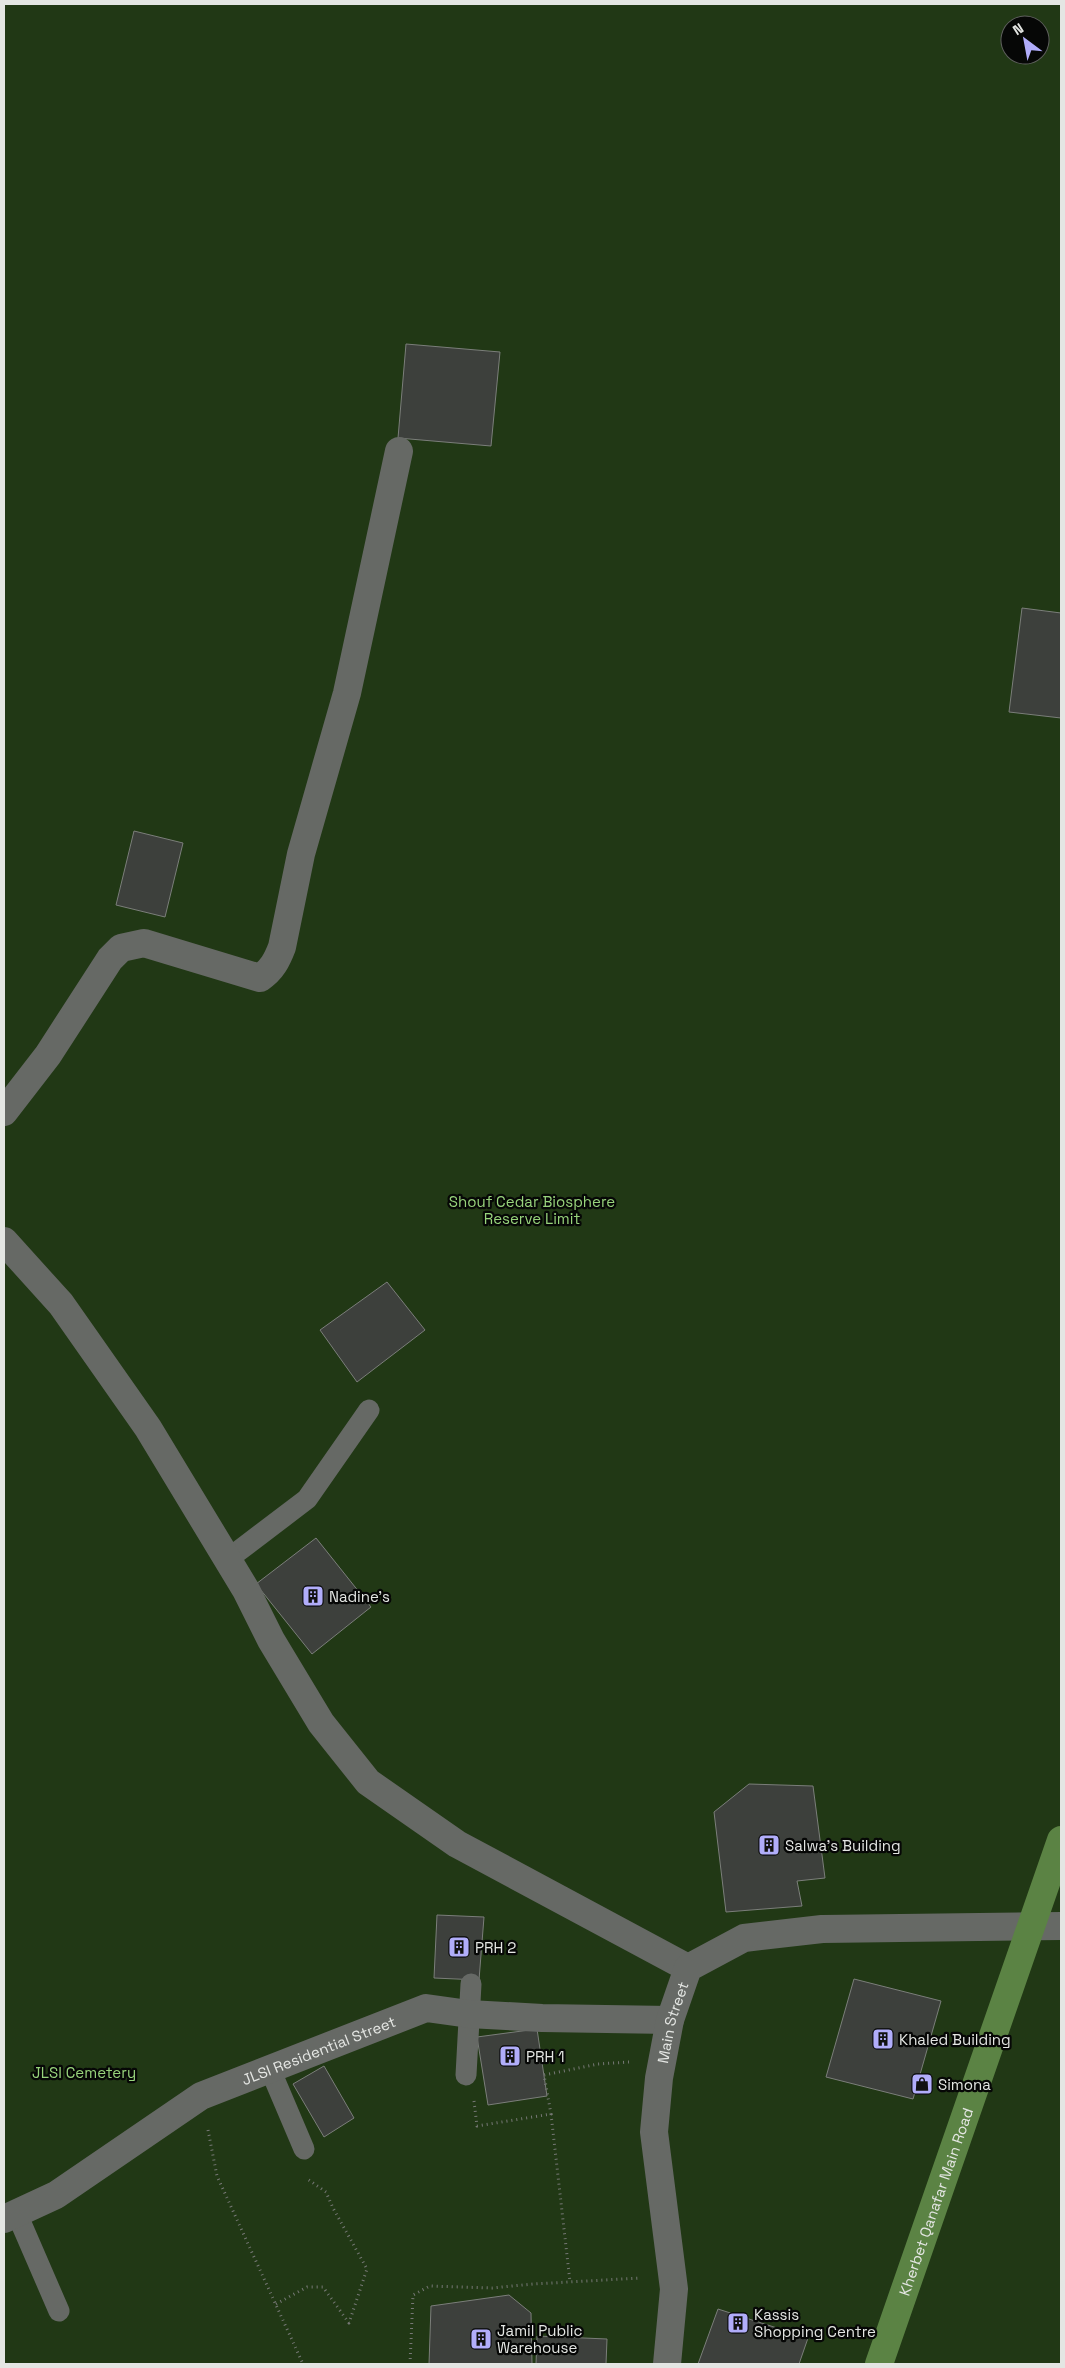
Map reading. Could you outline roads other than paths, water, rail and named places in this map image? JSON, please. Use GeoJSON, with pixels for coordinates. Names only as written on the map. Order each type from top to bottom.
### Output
{"type":"FeatureCollection","features":[{"type":"Feature","properties":{"kind":"main road","name":"Kherbet Qanafar Main Road"},"geometry":{"type":"LineString","coordinates":[[879,2364],[1029,1927],[1061,1840]]}},
{"type":"Feature","properties":{"kind":"street"},"geometry":{"type":"LineString","coordinates":[[4,1112],[48,1055],[110,959],[121,948],[144,943],[260,978],[268,973],[277,961],[282,947],[301,854],[347,693],[399,451]]}},
{"type":"Feature","properties":{"kind":"street"},"geometry":{"type":"LineString","coordinates":[[4,1241],[61,1304],[148,1428],[228,1559],[246,1590],[270,1640],[321,1723],[368,1782],[456,1844],[688,1968]]}},
{"type":"Feature","properties":{"kind":"street","name":"Main Street"},"geometry":{"type":"LineString","coordinates":[[666,2364],[674,2289],[654,2132],[658,2078],[670,2020],[688,1968],[744,1938],[812,1930],[1061,1926]]}},
{"type":"Feature","properties":{"kind":"street","name":"JLSI Residential Street"},"geometry":{"type":"LineString","coordinates":[[10,2216],[56,2195],[201,2096],[426,2008],[470,2014],[542,2018],[670,2020]]}},
{"type":"Feature","properties":{"kind":"lane"},"geometry":{"type":"LineString","coordinates":[[228,1559],[307,1499],[369,1410]]}},
{"type":"Feature","properties":{"kind":"lane"},"geometry":{"type":"LineString","coordinates":[[466,2074],[470,1984]]}},
{"type":"Feature","properties":{"kind":"lane"},"geometry":{"type":"LineString","coordinates":[[270,2068],[304,2149]]}},
{"type":"Feature","properties":{"kind":"lane"},"geometry":{"type":"LineString","coordinates":[[10,2216],[59,2311]]}},
{"type":"Feature","properties":{"kind":"place","name":"Nadine's"},"geometry":{"type":"Point","coordinates":[313,1596]}},
{"type":"Feature","properties":{"kind":"place","name":"Salwa's Building"},"geometry":{"type":"Point","coordinates":[769,1845]}},
{"type":"Feature","properties":{"kind":"place","name":"PRH 2"},"geometry":{"type":"Point","coordinates":[459,1947]}},
{"type":"Feature","properties":{"kind":"place","name":"Khaled Building"},"geometry":{"type":"Point","coordinates":[883,2039]}},
{"type":"Feature","properties":{"kind":"place","name":"PRH 1"},"geometry":{"type":"Point","coordinates":[510,2056]}},
{"type":"Feature","properties":{"kind":"place","name":"Simona"},"geometry":{"type":"Point","coordinates":[922,2084]}},
{"type":"Feature","properties":{"kind":"place","name":"Kassis Shopping Centre"},"geometry":{"type":"Point","coordinates":[738,2323]}},
{"type":"Feature","properties":{"kind":"place","name":"Jamil Public Warehouse"},"geometry":{"type":"Point","coordinates":[481,2339]}},
{"type":"Feature","properties":{"kind":"park label","name":"Shouf Cedar Biosphere Reserve Limit"},"geometry":{"type":"Point","coordinates":[532,1210]}},
{"type":"Feature","properties":{"kind":"park label","name":"JLSI Cemetery"},"geometry":{"type":"Point","coordinates":[84,2072]}}]}
